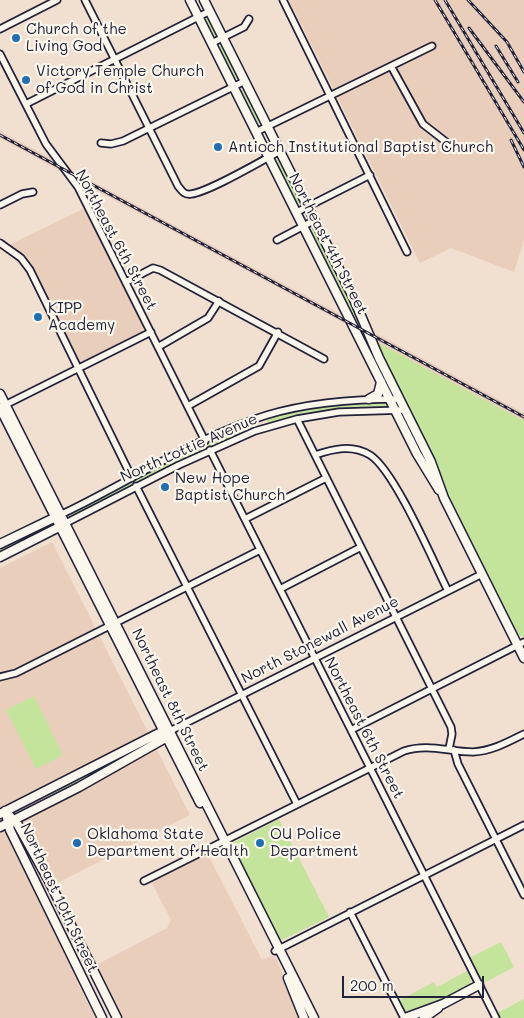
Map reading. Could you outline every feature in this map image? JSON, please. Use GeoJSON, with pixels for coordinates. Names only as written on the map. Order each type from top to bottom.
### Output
{"type":"FeatureCollection","features":[{"type":"Feature","properties":{"kind":"main road","name":"Northeast 4th Street"},"geometry":{"type":"LineString","coordinates":[[190,0],[395,410],[432,481],[444,498]]}},
{"type":"Feature","properties":{"kind":"main road","name":"Northeast 4th Street"},"geometry":{"type":"LineString","coordinates":[[204,0],[353,297],[373,346],[431,462],[444,498],[482,574],[521,644],[524,658]]}},
{"type":"Feature","properties":{"kind":"main road"},"geometry":{"type":"LineString","coordinates":[[369,399],[380,390],[380,380]]}},
{"type":"Feature","properties":{"kind":"main road","name":"Northeast 8th Street"},"geometry":{"type":"LineString","coordinates":[[0,394],[2,407],[113,624],[166,733],[314,1018]]}},
{"type":"Feature","properties":{"kind":"main road","name":"North Lottie Avenue"},"geometry":{"type":"LineString","coordinates":[[0,544],[58,515]]}},
{"type":"Feature","properties":{"kind":"main road","name":"North Lottie Avenue"},"geometry":{"type":"LineString","coordinates":[[0,557],[63,525]]}},
{"type":"Feature","properties":{"kind":"main road","name":"North Stonewall Avenue"},"geometry":{"type":"LineString","coordinates":[[3,813],[166,733]]}},
{"type":"Feature","properties":{"kind":"main road","name":"North Stonewall Avenue"},"geometry":{"type":"LineString","coordinates":[[0,826],[79,787],[162,740],[166,733]]}},
{"type":"Feature","properties":{"kind":"main road","name":"Northeast 10th Street"},"geometry":{"type":"LineString","coordinates":[[3,813],[48,879],[117,1018]]}},
{"type":"Feature","properties":{"kind":"main road","name":"Northeast 10th Street"},"geometry":{"type":"LineString","coordinates":[[10,821],[102,1018]]}},
{"type":"Feature","properties":{"kind":"main road","name":"Northeast 8th Street"},"geometry":{"type":"LineString","coordinates":[[277,949],[304,1018]]}},
{"type":"Feature","properties":{"kind":"main road"},"geometry":{"type":"LineString","coordinates":[[404,1018],[443,1004],[479,985]]}},
{"type":"Feature","properties":{"kind":"main road"},"geometry":{"type":"LineString","coordinates":[[424,1018],[443,1004]]}},
{"type":"Feature","properties":{"kind":"street"},"geometry":{"type":"LineString","coordinates":[[0,29],[58,0]]}},
{"type":"Feature","properties":{"kind":"street"},"geometry":{"type":"LineString","coordinates":[[85,0],[148,128],[178,186],[183,192],[190,194],[280,151]]}},
{"type":"Feature","properties":{"kind":"street"},"geometry":{"type":"LineString","coordinates":[[283,0],[407,252]]}},
{"type":"Feature","properties":{"kind":"street"},"geometry":{"type":"LineString","coordinates":[[26,104],[210,11]]}},
{"type":"Feature","properties":{"kind":"street"},"geometry":{"type":"LineString","coordinates":[[212,43],[244,27],[249,19]]}},
{"type":"Feature","properties":{"kind":"street"},"geometry":{"type":"LineString","coordinates":[[256,132],[432,46]]}},
{"type":"Feature","properties":{"kind":"street","name":"Northeast 6th Street"},"geometry":{"type":"LineString","coordinates":[[0,54],[46,144],[78,187],[206,441]]}},
{"type":"Feature","properties":{"kind":"street"},"geometry":{"type":"LineString","coordinates":[[391,66],[423,124],[450,145]]}},
{"type":"Feature","properties":{"kind":"street"},"geometry":{"type":"LineString","coordinates":[[101,143],[123,142],[245,81]]}},
{"type":"Feature","properties":{"kind":"street"},"geometry":{"type":"LineString","coordinates":[[297,212],[370,175]]}},
{"type":"Feature","properties":{"kind":"street"},"geometry":{"type":"LineString","coordinates":[[0,205],[22,194],[33,192]]}},
{"type":"Feature","properties":{"kind":"street"},"geometry":{"type":"LineString","coordinates":[[277,240],[315,220]]}},
{"type":"Feature","properties":{"kind":"street"},"geometry":{"type":"LineString","coordinates":[[0,243],[21,258],[30,270],[77,370],[132,478]]}},
{"type":"Feature","properties":{"kind":"street"},"geometry":{"type":"LineString","coordinates":[[126,282],[153,268],[160,270],[278,332],[324,359]]}},
{"type":"Feature","properties":{"kind":"street"},"geometry":{"type":"LineString","coordinates":[[158,347],[208,318],[219,302]]}},
{"type":"Feature","properties":{"kind":"street"},"geometry":{"type":"LineString","coordinates":[[2,407],[151,332]]}},
{"type":"Feature","properties":{"kind":"street"},"geometry":{"type":"LineString","coordinates":[[188,406],[259,366],[278,332]]}},
{"type":"Feature","properties":{"kind":"street","name":"North Lottie Avenue"},"geometry":{"type":"LineString","coordinates":[[58,515],[245,423],[283,411],[320,403],[369,399],[399,399]]}},
{"type":"Feature","properties":{"kind":"street","name":"North Lottie Avenue"},"geometry":{"type":"LineString","coordinates":[[63,525],[136,486],[210,450],[255,431],[297,419],[339,412],[404,410]]}},
{"type":"Feature","properties":{"kind":"street"},"geometry":{"type":"LineString","coordinates":[[297,419],[432,689],[452,731],[451,750],[524,895]]}},
{"type":"Feature","properties":{"kind":"street"},"geometry":{"type":"LineString","coordinates":[[315,455],[350,448],[369,455],[383,466],[396,487],[448,591]]}},
{"type":"Feature","properties":{"kind":"street","name":"Northeast 6th Street"},"geometry":{"type":"LineString","coordinates":[[210,450],[496,1018]]}},
{"type":"Feature","properties":{"kind":"street"},"geometry":{"type":"LineString","coordinates":[[245,519],[326,478]]}},
{"type":"Feature","properties":{"kind":"street"},"geometry":{"type":"LineString","coordinates":[[136,486],[297,804]]}},
{"type":"Feature","properties":{"kind":"street"},"geometry":{"type":"LineString","coordinates":[[280,589],[361,548]]}},
{"type":"Feature","properties":{"kind":"street"},"geometry":{"type":"LineString","coordinates":[[0,677],[16,673],[260,550]]}},
{"type":"Feature","properties":{"kind":"street","name":"North Stonewall Avenue"},"geometry":{"type":"LineString","coordinates":[[166,733],[482,574]]}},
{"type":"Feature","properties":{"kind":"street"},"geometry":{"type":"LineString","coordinates":[[351,730],[521,644]]}},
{"type":"Feature","properties":{"kind":"street"},"geometry":{"type":"LineString","coordinates":[[144,881],[411,748],[487,750],[524,734]]}},
{"type":"Feature","properties":{"kind":"street"},"geometry":{"type":"LineString","coordinates":[[277,949],[524,825]]}},
{"type":"Feature","properties":{"kind":"street"},"geometry":{"type":"LineString","coordinates":[[350,912],[404,1018]]}},
{"type":"Feature","properties":{"kind":"shaded area"},"geometry":{"type":"Polygon","coordinates":[[[289,0],[524,0],[524,240],[514,272],[451,248],[420,263],[289,0]]]}},
{"type":"Feature","properties":{"kind":"shaded area"},"geometry":{"type":"Polygon","coordinates":[[[0,131],[52,159],[62,172],[0,138],[0,131]]]}},
{"type":"Feature","properties":{"kind":"shaded area"},"geometry":{"type":"Polygon","coordinates":[[[69,169],[340,314],[344,323],[79,181],[69,169]]]}},
{"type":"Feature","properties":{"kind":"shaded area"},"geometry":{"type":"Polygon","coordinates":[[[85,208],[144,327],[141,333],[80,365],[31,268],[7,246],[85,208]]]}},
{"type":"Feature","properties":{"kind":"shaded area"},"geometry":{"type":"Polygon","coordinates":[[[370,330],[524,413],[524,421],[375,341],[370,330]]]}},
{"type":"Feature","properties":{"kind":"shaded area"},"geometry":{"type":"Polygon","coordinates":[[[52,542],[190,815],[38,893],[77,975],[167,928],[171,920],[151,881],[207,853],[262,960],[272,956],[276,958],[301,1018],[122,1018],[98,970],[77,981],[95,1018],[0,1018],[0,568],[52,542]]]}},
{"type":"Feature","properties":{"kind":"green space"},"geometry":{"type":"Polygon","coordinates":[[[208,17],[218,33],[214,36],[212,36],[204,22],[208,17]]]}},
{"type":"Feature","properties":{"kind":"green space"},"geometry":{"type":"Polygon","coordinates":[[[222,44],[239,76],[238,79],[233,79],[218,49],[222,44]]]}},
{"type":"Feature","properties":{"kind":"green space"},"geometry":{"type":"Polygon","coordinates":[[[243,88],[262,121],[259,125],[240,92],[243,88]]]}},
{"type":"Feature","properties":{"kind":"green space"},"geometry":{"type":"Polygon","coordinates":[[[279,157],[302,201],[301,204],[296,204],[275,161],[279,157]]]}},
{"type":"Feature","properties":{"kind":"green space"},"geometry":{"type":"Polygon","coordinates":[[[313,228],[316,228],[349,294],[363,328],[357,325],[310,232],[313,228]]]}},
{"type":"Feature","properties":{"kind":"green space"},"geometry":{"type":"Polygon","coordinates":[[[360,331],[365,333],[394,395],[391,395],[360,331]]]}},
{"type":"Feature","properties":{"kind":"green space"},"geometry":{"type":"Polygon","coordinates":[[[375,341],[524,421],[524,637],[516,634],[375,341]]]}},
{"type":"Feature","properties":{"kind":"green space"},"geometry":{"type":"Polygon","coordinates":[[[386,401],[387,406],[384,407],[341,408],[272,424],[267,422],[266,419],[270,416],[316,405],[386,401]]]}},
{"type":"Feature","properties":{"kind":"green space"},"geometry":{"type":"Polygon","coordinates":[[[254,421],[257,423],[256,429],[71,517],[70,515],[124,483],[219,435],[254,421]]]}},
{"type":"Feature","properties":{"kind":"green space"},"geometry":{"type":"Polygon","coordinates":[[[50,522],[50,528],[0,555],[0,546],[50,522]]]}},
{"type":"Feature","properties":{"kind":"green space"},"geometry":{"type":"Polygon","coordinates":[[[34,696],[63,755],[36,769],[6,710],[34,696]]]}},
{"type":"Feature","properties":{"kind":"green space"},"geometry":{"type":"Polygon","coordinates":[[[125,754],[125,759],[44,799],[70,781],[125,754]]]}},
{"type":"Feature","properties":{"kind":"green space"},"geometry":{"type":"Polygon","coordinates":[[[279,819],[329,917],[280,941],[231,844],[279,819]]]}},
{"type":"Feature","properties":{"kind":"green space"},"geometry":{"type":"Polygon","coordinates":[[[501,942],[514,967],[482,984],[469,958],[501,942]]]}},
{"type":"Feature","properties":{"kind":"green space"},"geometry":{"type":"Polygon","coordinates":[[[469,970],[472,978],[470,984],[428,1006],[407,1013],[398,1001],[434,982],[437,987],[469,970]]]}},
{"type":"Feature","properties":{"kind":"green space"},"geometry":{"type":"Polygon","coordinates":[[[524,999],[524,1018],[500,1018],[497,1013],[524,999]]]}},
{"type":"Feature","properties":{"kind":"railway"},"geometry":{"type":"LineString","coordinates":[[435,0],[524,150]]}},
{"type":"Feature","properties":{"kind":"railway"},"geometry":{"type":"LineString","coordinates":[[445,0],[524,133]]}},
{"type":"Feature","properties":{"kind":"railway"},"geometry":{"type":"LineString","coordinates":[[468,0],[507,42],[524,72]]}},
{"type":"Feature","properties":{"kind":"railway"},"geometry":{"type":"LineString","coordinates":[[469,28],[524,102]]}},
{"type":"Feature","properties":{"kind":"railway"},"geometry":{"type":"LineString","coordinates":[[496,46],[518,82]]}},
{"type":"Feature","properties":{"kind":"railway"},"geometry":{"type":"LineString","coordinates":[[0,135],[524,417]]}},
{"type":"Feature","properties":{"kind":"railway"},"geometry":{"type":"LineString","coordinates":[[511,140],[524,167]]}},
{"type":"Feature","properties":{"kind":"place","name":"Church of the Living God"},"geometry":{"type":"Point","coordinates":[16,38]}},
{"type":"Feature","properties":{"kind":"place","name":"Victory Temple Church of God in Christ"},"geometry":{"type":"Point","coordinates":[26,80]}},
{"type":"Feature","properties":{"kind":"place","name":"Antioch Institutional Baptist Church"},"geometry":{"type":"Point","coordinates":[218,147]}},
{"type":"Feature","properties":{"kind":"place","name":"KIPP Academy"},"geometry":{"type":"Point","coordinates":[38,317]}},
{"type":"Feature","properties":{"kind":"place","name":"New Hope Baptist Church"},"geometry":{"type":"Point","coordinates":[165,487]}},
{"type":"Feature","properties":{"kind":"place","name":"Oklahoma State Department of Health"},"geometry":{"type":"Point","coordinates":[77,843]}},
{"type":"Feature","properties":{"kind":"place","name":"OU Police Department"},"geometry":{"type":"Point","coordinates":[260,843]}}]}
